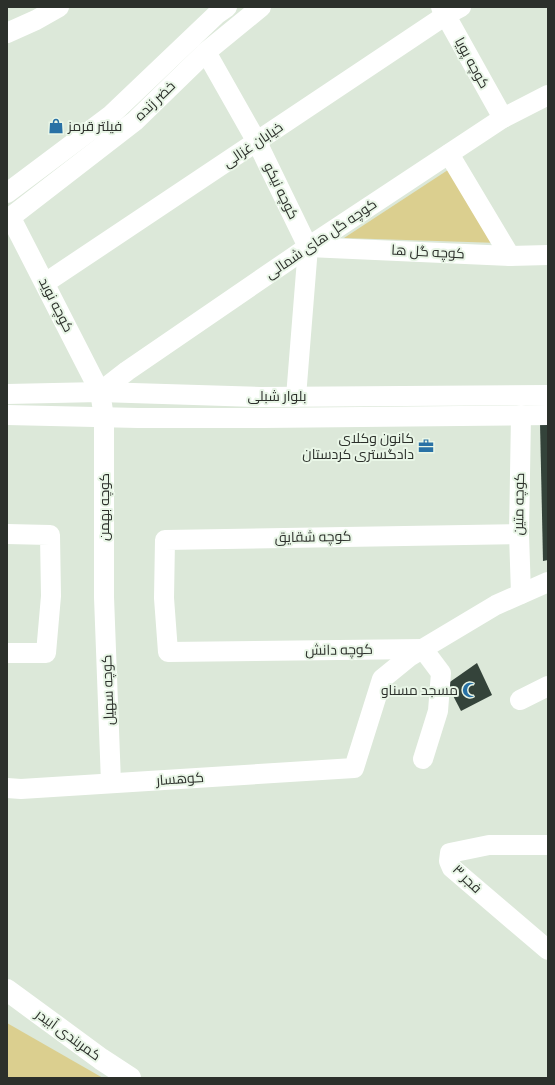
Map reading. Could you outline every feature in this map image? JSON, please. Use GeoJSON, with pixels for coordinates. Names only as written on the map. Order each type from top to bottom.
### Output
{"type":"FeatureCollection","features":[{"type":"Feature","properties":{"kind":"main road","name":"کمربندی آبیدر"},"geometry":{"type":"LineString","coordinates":[[7,990],[101,1059],[130,1078]]}},
{"type":"Feature","properties":{"kind":"street"},"geometry":{"type":"LineString","coordinates":[[7,33],[36,20],[59,7]]}},
{"type":"Feature","properties":{"kind":"street","name":"خضر زنده"},"geometry":{"type":"LineString","coordinates":[[7,193],[112,115],[217,14],[227,7]]}},
{"type":"Feature","properties":{"kind":"street","name":"خضر زنده"},"geometry":{"type":"LineString","coordinates":[[9,219],[135,121],[206,52],[261,7]]}},
{"type":"Feature","properties":{"kind":"street","name":"کوچه پویا"},"geometry":{"type":"LineString","coordinates":[[449,10],[503,118]]}},
{"type":"Feature","properties":{"kind":"street","name":"خیابان غزالی"},"geometry":{"type":"LineString","coordinates":[[45,283],[257,142],[449,10]]}},
{"type":"Feature","properties":{"kind":"street","name":"کوچه نیکو"},"geometry":{"type":"LineString","coordinates":[[206,52],[257,142],[308,247]]}},
{"type":"Feature","properties":{"kind":"street","name":"کوچه گل های شمالی"},"geometry":{"type":"LineString","coordinates":[[100,392],[127,371],[308,247],[448,154],[503,118],[548,95]]}},
{"type":"Feature","properties":{"kind":"street"},"geometry":{"type":"LineString","coordinates":[[448,154],[510,256]]}},
{"type":"Feature","properties":{"kind":"street","name":"کوچه نوید"},"geometry":{"type":"LineString","coordinates":[[9,219],[45,283],[100,392],[104,417]]}},
{"type":"Feature","properties":{"kind":"street"},"geometry":{"type":"LineString","coordinates":[[296,397],[308,247]]}},
{"type":"Feature","properties":{"kind":"street","name":"کوچه گل ها"},"geometry":{"type":"LineString","coordinates":[[308,247],[510,256],[548,255]]}},
{"type":"Feature","properties":{"kind":"street","name":"بلوار شبلی"},"geometry":{"type":"LineString","coordinates":[[7,394],[100,392],[260,397],[548,395]]}},
{"type":"Feature","properties":{"kind":"street","name":"بلوار شبلی"},"geometry":{"type":"LineString","coordinates":[[7,415],[138,418],[263,418],[548,414]]}},
{"type":"Feature","properties":{"kind":"street","name":"کوچه متین"},"geometry":{"type":"LineString","coordinates":[[521,415],[519,534],[521,594]]}},
{"type":"Feature","properties":{"kind":"street","name":"کوچه بهمن"},"geometry":{"type":"LineString","coordinates":[[104,417],[104,597]]}},
{"type":"Feature","properties":{"kind":"street"},"geometry":{"type":"LineString","coordinates":[[7,534],[50,535],[51,596],[46,653],[7,653]]}},
{"type":"Feature","properties":{"kind":"street","name":"کوچه شقایق"},"geometry":{"type":"LineString","coordinates":[[164,598],[165,540],[519,534]]}},
{"type":"Feature","properties":{"kind":"street"},"geometry":{"type":"LineString","coordinates":[[423,759],[438,711],[441,672],[422,649],[496,604],[548,582]]}},
{"type":"Feature","properties":{"kind":"street","name":"کوچه سهیل"},"geometry":{"type":"LineString","coordinates":[[104,597],[111,783]]}},
{"type":"Feature","properties":{"kind":"street","name":"کوچه دانش"},"geometry":{"type":"LineString","coordinates":[[164,598],[168,652],[422,649]]}},
{"type":"Feature","properties":{"kind":"street","name":"کوهسار"},"geometry":{"type":"LineString","coordinates":[[7,788],[21,789],[354,768],[382,679],[409,657],[422,649]]}},
{"type":"Feature","properties":{"kind":"street"},"geometry":{"type":"LineString","coordinates":[[520,700],[548,686]]}},
{"type":"Feature","properties":{"kind":"street","name":"فجر ۳"},"geometry":{"type":"LineString","coordinates":[[548,845],[489,845],[450,853],[449,861],[452,868],[548,950]]}},
{"type":"Feature","properties":{"kind":"shaded area"},"geometry":{"type":"Polygon","coordinates":[[[454,166],[499,243],[344,238],[454,166]]]}},
{"type":"Feature","properties":{"kind":"shaded area"},"geometry":{"type":"Polygon","coordinates":[[[7,1023],[103,1078],[7,1078],[7,1023]]]}},
{"type":"Feature","properties":{"kind":"building"},"geometry":{"type":"Polygon","coordinates":[[[540,423],[548,423],[548,560],[543,561],[540,423]]]}},
{"type":"Feature","properties":{"kind":"building","name":"مسجد مسناو"},"geometry":{"type":"Polygon","coordinates":[[[477,663],[492,695],[461,711],[447,684],[477,663]]]}},
{"type":"Feature","properties":{"kind":"place","name":"فیلتر قرمز"},"geometry":{"type":"Point","coordinates":[56,126]}},
{"type":"Feature","properties":{"kind":"place","name":"کانون وکلای دادگستری کردستان"},"geometry":{"type":"Point","coordinates":[426,446]}},
{"type":"Feature","properties":{"kind":"place","name":"مسجد مسناو"},"geometry":{"type":"Point","coordinates":[470,690]}}]}
